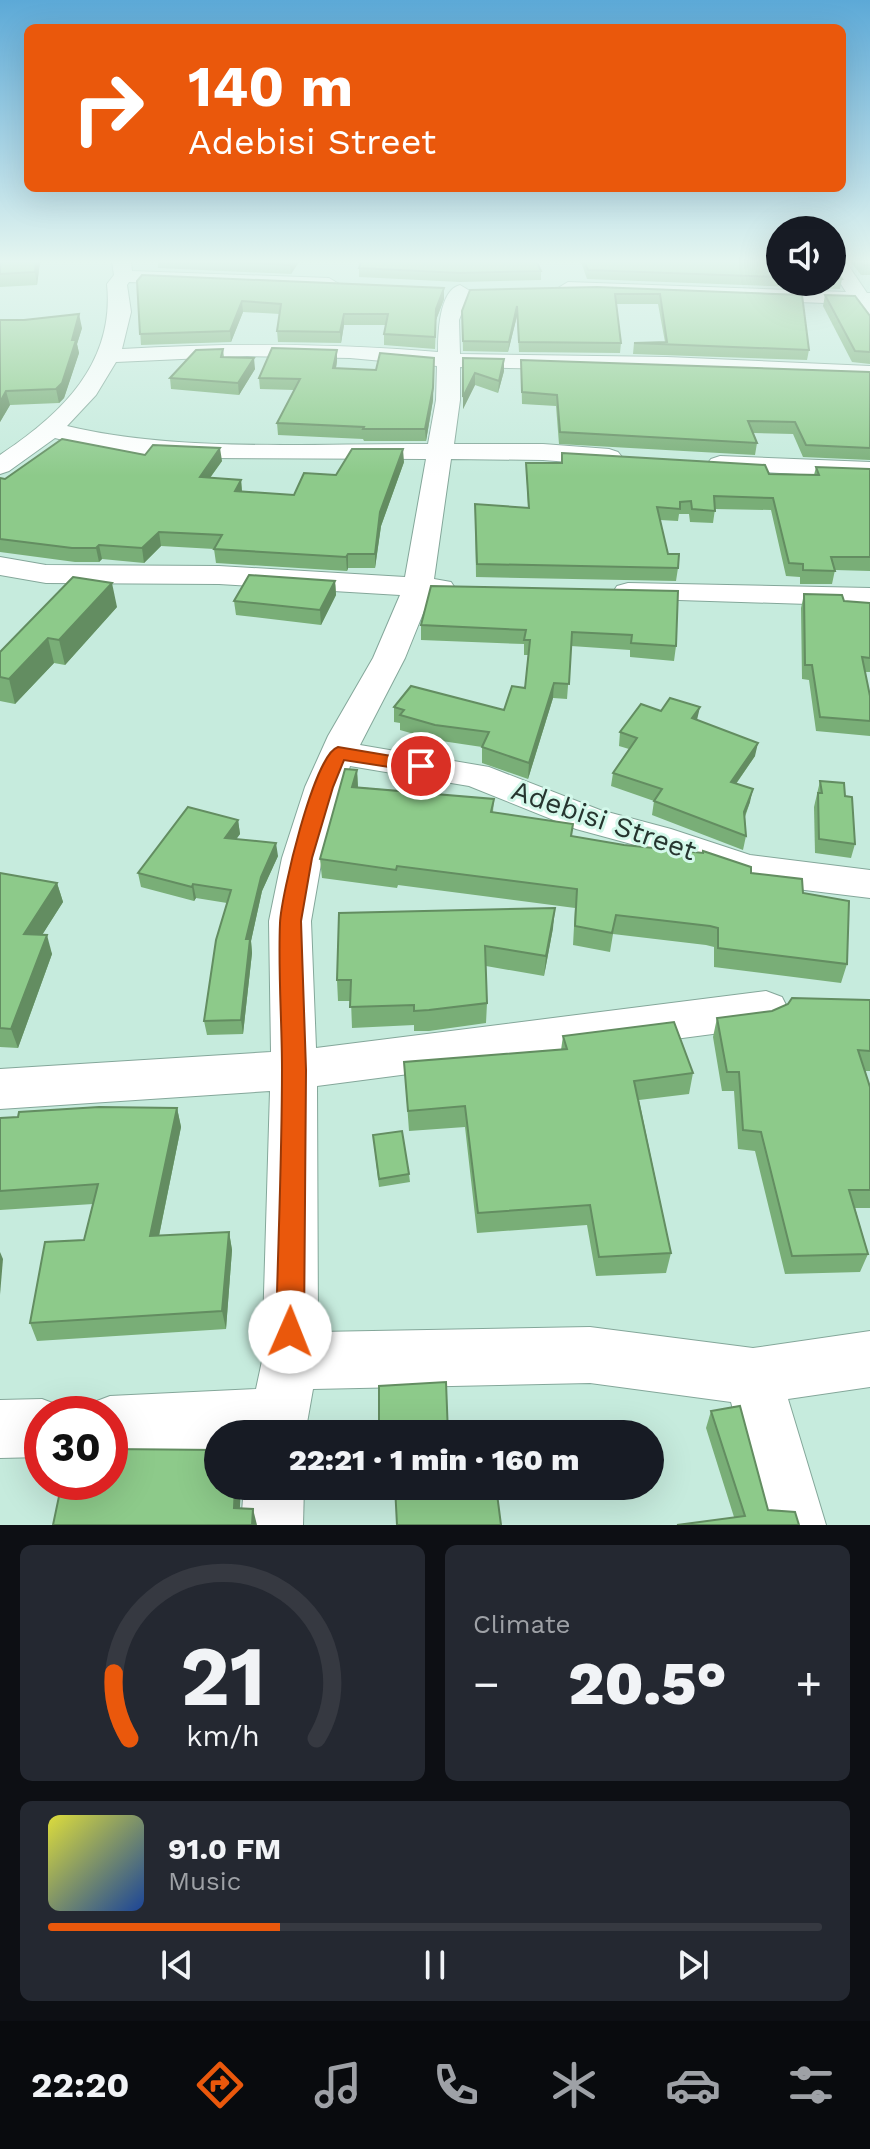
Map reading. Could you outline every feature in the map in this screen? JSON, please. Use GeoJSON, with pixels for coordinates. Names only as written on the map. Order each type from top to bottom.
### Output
{"type":"FeatureCollection","features":[{"type":"Feature","properties":{"kind":"street"},"geometry":{"type":"LineString","coordinates":[[0,466],[52,430],[112,356],[119,333]]}},
{"type":"Feature","properties":{"kind":"street"},"geometry":{"type":"LineString","coordinates":[[277,1420],[290,1361],[294,1070],[290,921],[302,858],[323,787],[389,658],[418,588],[448,400],[448,333]]}},
{"type":"Feature","properties":{"kind":"street"},"geometry":{"type":"LineString","coordinates":[[112,356],[247,349],[350,351],[447,360],[667,364],[870,373]]}},
{"type":"Feature","properties":{"kind":"street"},"geometry":{"type":"LineString","coordinates":[[52,430],[109,444],[137,446],[441,454],[543,452],[635,458]]}},
{"type":"Feature","properties":{"kind":"street"},"geometry":{"type":"LineString","coordinates":[[697,463],[870,470]]}},
{"type":"Feature","properties":{"kind":"street"},"geometry":{"type":"LineString","coordinates":[[0,566],[46,574],[219,575],[465,589]]}},
{"type":"Feature","properties":{"kind":"street"},"geometry":{"type":"LineString","coordinates":[[605,592],[870,597]]}},
{"type":"Feature","properties":{"kind":"street","name":"Adebisi Street"},"geometry":{"type":"LineString","coordinates":[[338,753],[476,775],[589,820],[657,838],[747,869],[870,884]]}},
{"type":"Feature","properties":{"kind":"street"},"geometry":{"type":"LineString","coordinates":[[0,1089],[294,1070],[766,1009]]}},
{"type":"Feature","properties":{"kind":"street"},"geometry":{"type":"LineString","coordinates":[[290,1361],[590,1355],[753,1376],[870,1359]]}},
{"type":"Feature","properties":{"kind":"street"},"geometry":{"type":"LineString","coordinates":[[753,1376],[795,1525]]}},
{"type":"Feature","properties":{"kind":"street"},"geometry":{"type":"LineString","coordinates":[[128,1425],[204,1426]]}},
{"type":"Feature","properties":{"kind":"street"},"geometry":{"type":"LineString","coordinates":[[0,1429],[24,1428]]}},
{"type":"Feature","properties":{"kind":"street"},"geometry":{"type":"LineString","coordinates":[[272,1525],[273,1500]]}},
{"type":"Feature","properties":{"kind":"building"},"geometry":{"type":"Polygon","coordinates":[[[0,333],[74,333],[72,340],[76,340],[62,383],[56,389],[6,391],[0,402],[0,333]]]}},
{"type":"Feature","properties":{"kind":"building"},"geometry":{"type":"Polygon","coordinates":[[[384,333],[435,333],[435,337],[384,333]]]}},
{"type":"Feature","properties":{"kind":"building"},"geometry":{"type":"Polygon","coordinates":[[[463,333],[511,333],[509,342],[463,341],[463,333]]]}},
{"type":"Feature","properties":{"kind":"building"},"geometry":{"type":"Polygon","coordinates":[[[519,333],[620,333],[621,343],[519,342],[519,333]]]}},
{"type":"Feature","properties":{"kind":"building"},"geometry":{"type":"Polygon","coordinates":[[[666,333],[807,333],[809,350],[634,343],[667,342],[666,333]]]}},
{"type":"Feature","properties":{"kind":"building"},"geometry":{"type":"Polygon","coordinates":[[[845,333],[870,333],[870,352],[855,351],[845,333]]]}},
{"type":"Feature","properties":{"kind":"building"},"geometry":{"type":"Polygon","coordinates":[[[272,348],[337,350],[333,368],[376,370],[380,353],[434,358],[433,388],[425,429],[363,429],[277,423],[300,379],[259,378],[272,348]]]}},
{"type":"Feature","properties":{"kind":"building"},"geometry":{"type":"Polygon","coordinates":[[[223,349],[221,357],[254,358],[238,383],[170,378],[196,350],[223,349]]]}},
{"type":"Feature","properties":{"kind":"building"},"geometry":{"type":"Polygon","coordinates":[[[463,358],[504,359],[499,381],[475,373],[463,397],[463,358]]]}},
{"type":"Feature","properties":{"kind":"building"},"geometry":{"type":"Polygon","coordinates":[[[521,360],[870,372],[870,448],[806,445],[795,422],[748,421],[757,443],[560,432],[557,395],[522,392],[521,360]]]}},
{"type":"Feature","properties":{"kind":"building"},"geometry":{"type":"Polygon","coordinates":[[[62,439],[145,455],[153,445],[220,448],[200,477],[241,480],[235,491],[294,495],[304,473],[336,475],[352,449],[403,449],[380,512],[375,554],[348,554],[346,557],[214,549],[222,535],[159,532],[142,548],[99,545],[96,548],[72,548],[0,539],[0,478],[5,479],[62,439]]]}},
{"type":"Feature","properties":{"kind":"building"},"geometry":{"type":"Polygon","coordinates":[[[562,453],[765,465],[769,474],[819,475],[816,467],[870,469],[870,557],[831,557],[835,571],[803,570],[803,564],[789,563],[773,498],[714,496],[715,511],[692,509],[691,501],[680,502],[680,509],[657,507],[668,554],[679,554],[678,568],[477,564],[475,504],[529,508],[526,463],[562,463],[562,453]]]}},
{"type":"Feature","properties":{"kind":"building"},"geometry":{"type":"Polygon","coordinates":[[[249,575],[335,581],[320,610],[234,601],[249,575]]]}},
{"type":"Feature","properties":{"kind":"building"},"geometry":{"type":"Polygon","coordinates":[[[73,577],[112,583],[59,640],[48,638],[9,679],[0,677],[0,652],[73,577]]]}},
{"type":"Feature","properties":{"kind":"building"},"geometry":{"type":"Polygon","coordinates":[[[431,586],[678,591],[676,646],[631,643],[632,635],[572,632],[569,684],[554,683],[529,763],[482,747],[489,732],[435,725],[400,715],[404,710],[394,707],[411,686],[504,710],[512,686],[525,688],[530,640],[524,640],[526,630],[421,625],[431,586]]]}},
{"type":"Feature","properties":{"kind":"building"},"geometry":{"type":"Polygon","coordinates":[[[804,594],[842,595],[844,601],[870,603],[870,658],[862,657],[870,696],[870,721],[820,717],[812,665],[805,665],[804,594]]]}},
{"type":"Feature","properties":{"kind":"building"},"geometry":{"type":"Polygon","coordinates":[[[670,698],[700,707],[692,718],[758,743],[731,782],[753,789],[744,812],[746,836],[654,801],[662,789],[613,773],[637,738],[620,732],[641,704],[661,711],[670,698]]]}},
{"type":"Feature","properties":{"kind":"building"},"geometry":{"type":"Polygon","coordinates":[[[345,769],[357,770],[352,787],[494,799],[491,812],[573,824],[571,836],[624,845],[703,851],[751,867],[751,873],[802,879],[803,893],[849,901],[847,964],[718,948],[718,928],[710,926],[616,915],[612,933],[575,926],[577,889],[320,859],[345,769]]]}},
{"type":"Feature","properties":{"kind":"building"},"geometry":{"type":"Polygon","coordinates":[[[820,781],[844,783],[845,796],[852,797],[855,844],[819,839],[820,781]]]}},
{"type":"Feature","properties":{"kind":"building"},"geometry":{"type":"Polygon","coordinates":[[[188,807],[238,820],[225,838],[276,843],[261,877],[246,939],[250,939],[241,1020],[204,1021],[216,940],[231,890],[193,884],[192,887],[138,873],[188,807]]]}},
{"type":"Feature","properties":{"kind":"building"},"geometry":{"type":"Polygon","coordinates":[[[0,873],[57,883],[24,934],[47,935],[11,1029],[0,1028],[0,873]]]}},
{"type":"Feature","properties":{"kind":"building"},"geometry":{"type":"Polygon","coordinates":[[[555,908],[546,956],[485,946],[487,1003],[414,1011],[414,1005],[350,1007],[351,980],[337,980],[339,913],[555,908]]]}},
{"type":"Feature","properties":{"kind":"building"},"geometry":{"type":"Polygon","coordinates":[[[792,998],[870,1000],[870,1051],[858,1050],[870,1087],[870,1190],[849,1190],[868,1254],[792,1256],[761,1132],[743,1130],[739,1072],[727,1072],[717,1018],[772,1011],[788,1004],[792,998]]]}},
{"type":"Feature","properties":{"kind":"building"},"geometry":{"type":"Polygon","coordinates":[[[674,1022],[693,1073],[634,1081],[671,1253],[599,1257],[590,1205],[478,1213],[465,1106],[408,1111],[404,1062],[567,1049],[563,1036],[674,1022]]]}},
{"type":"Feature","properties":{"kind":"building"},"geometry":{"type":"Polygon","coordinates":[[[99,1107],[177,1108],[150,1236],[229,1232],[222,1311],[30,1323],[45,1242],[84,1240],[98,1184],[0,1191],[0,1118],[18,1117],[19,1112],[99,1107]]]}},
{"type":"Feature","properties":{"kind":"building"},"geometry":{"type":"Polygon","coordinates":[[[402,1131],[409,1174],[379,1179],[373,1135],[402,1131]]]}},
{"type":"Feature","properties":{"kind":"building"},"geometry":{"type":"Polygon","coordinates":[[[446,1382],[447,1420],[379,1420],[379,1386],[446,1382]]]}},
{"type":"Feature","properties":{"kind":"building"},"geometry":{"type":"Polygon","coordinates":[[[740,1406],[768,1510],[795,1512],[799,1525],[677,1525],[745,1516],[711,1411],[740,1406]]]}},
{"type":"Feature","properties":{"kind":"building"},"geometry":{"type":"Polygon","coordinates":[[[128,1449],[204,1450],[204,1500],[234,1500],[234,1508],[253,1509],[252,1525],[53,1525],[58,1500],[128,1500],[128,1449]]]}},
{"type":"Feature","properties":{"kind":"building"},"geometry":{"type":"Polygon","coordinates":[[[396,1500],[498,1500],[501,1525],[397,1525],[396,1500]]]}},
{"type":"Feature","properties":{"kind":"route"},"geometry":{"type":"LineString","coordinates":[[290,1332],[294,1070],[290,921],[302,858],[323,787],[338,753],[421,766]]}}]}
